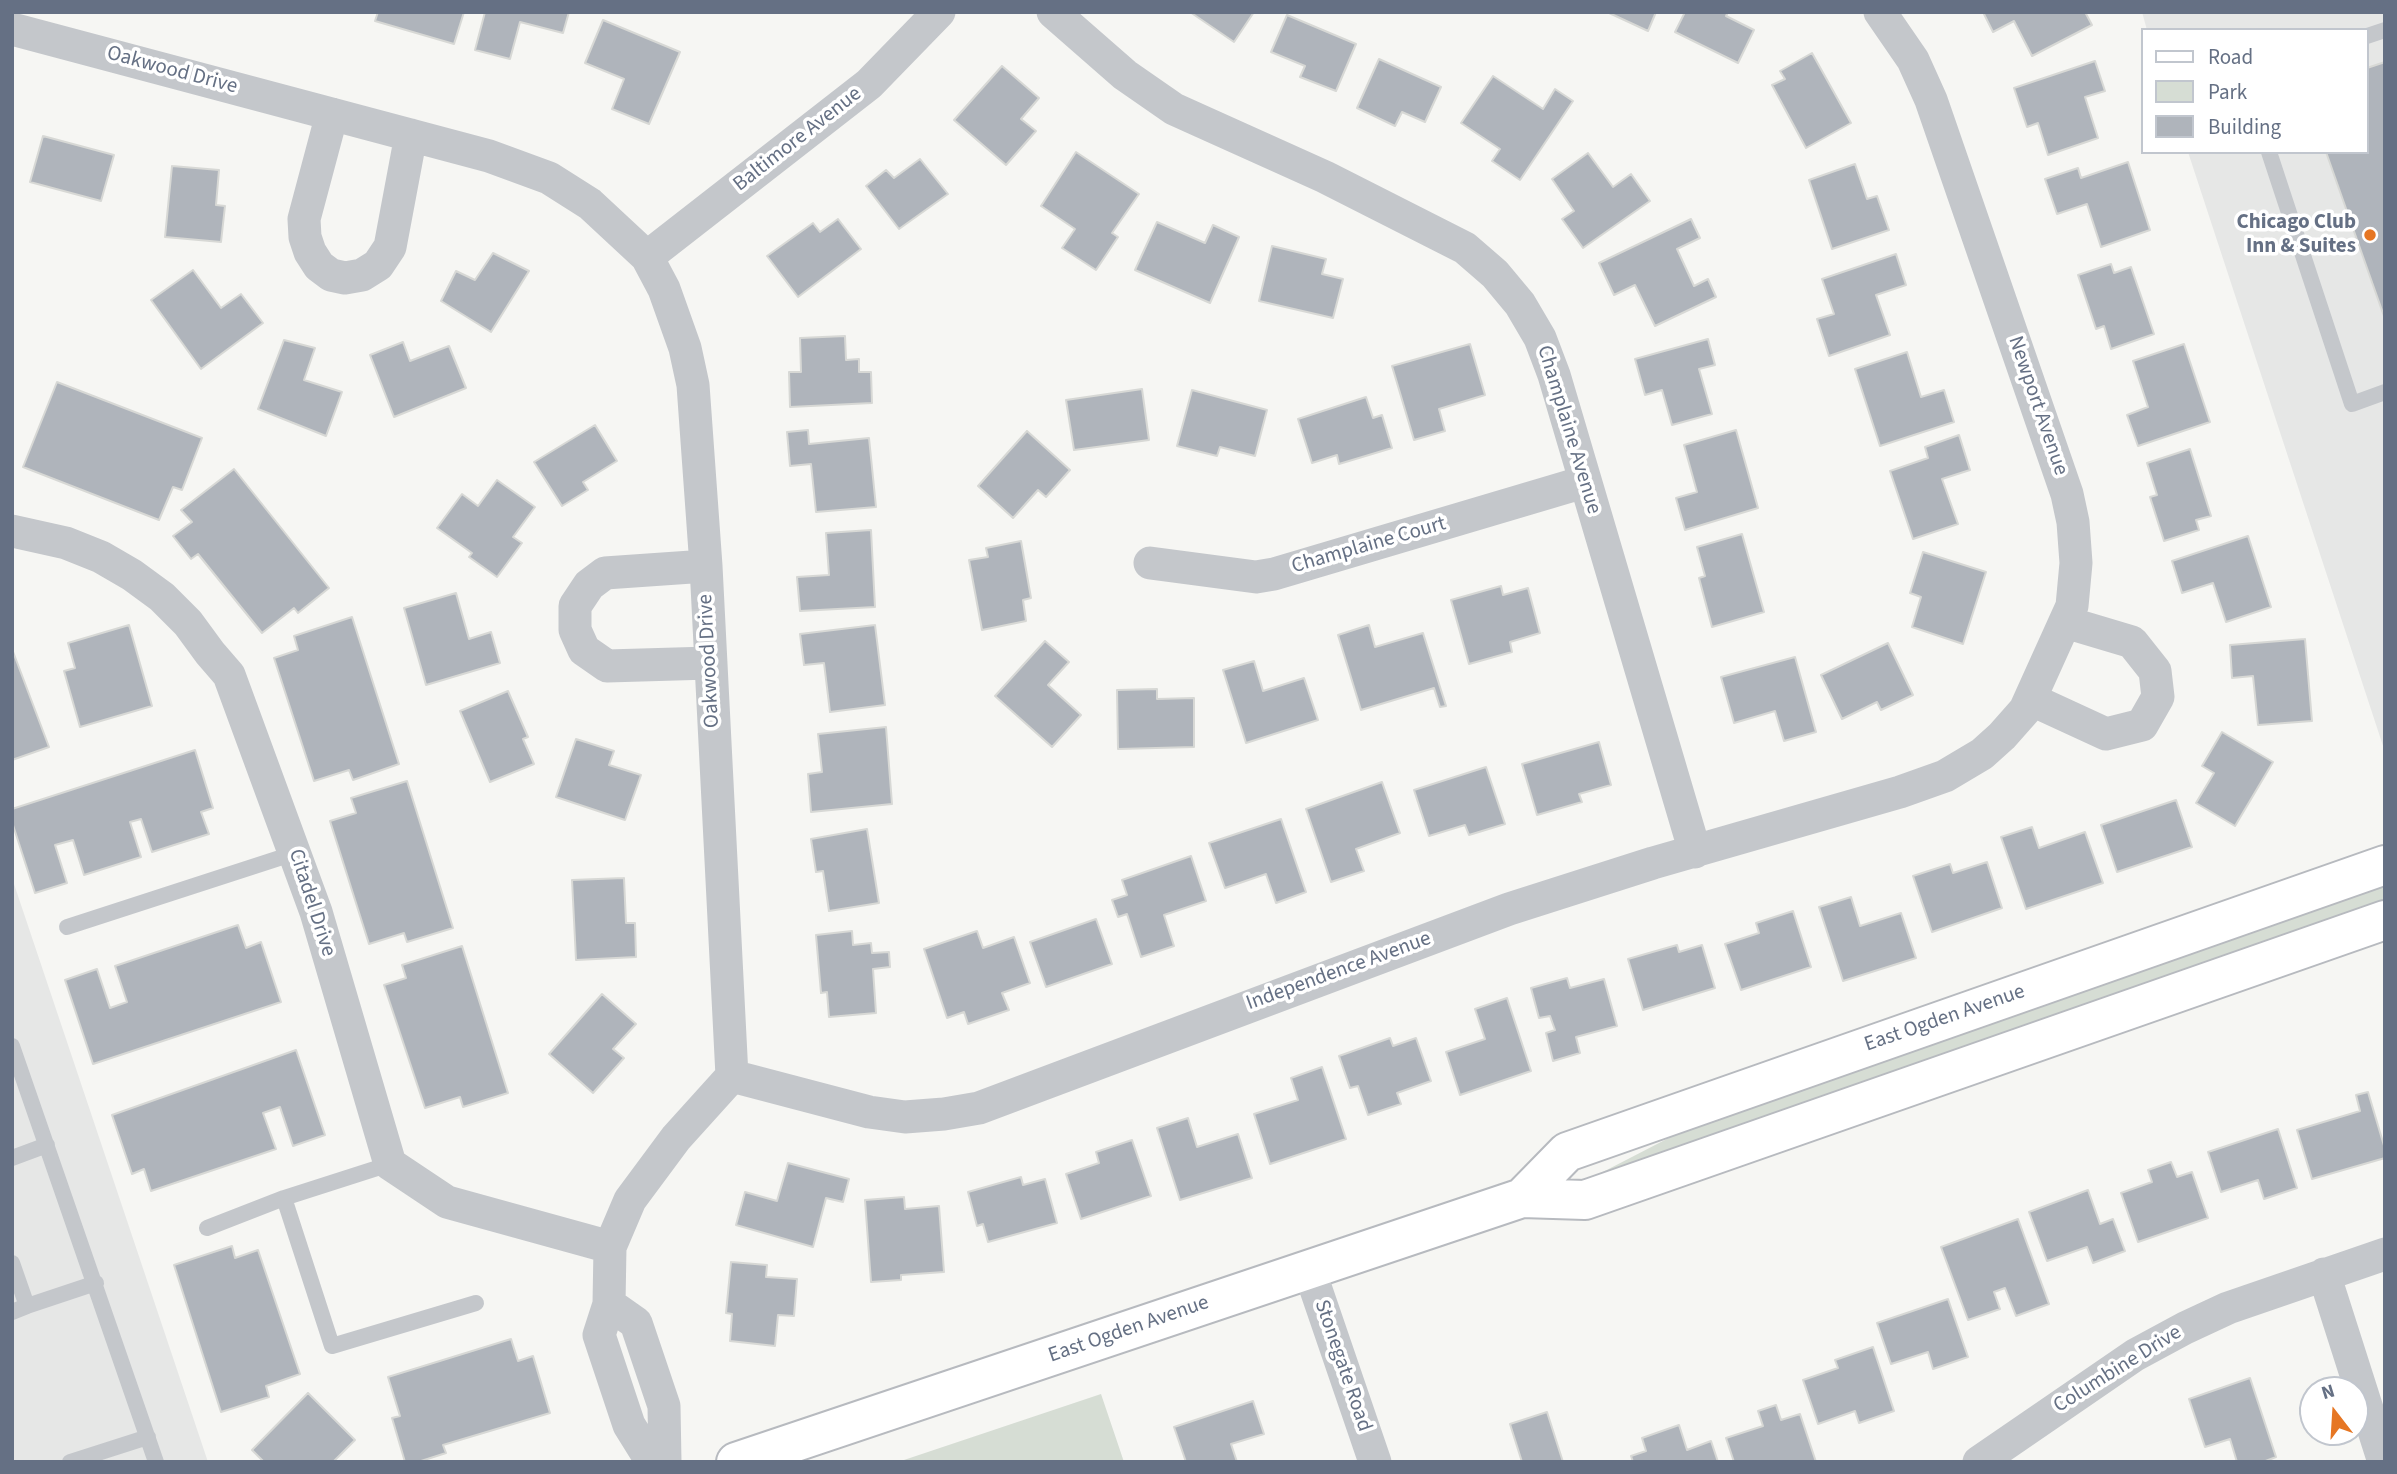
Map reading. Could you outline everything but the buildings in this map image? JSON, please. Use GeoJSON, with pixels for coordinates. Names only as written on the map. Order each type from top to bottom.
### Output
{"type":"FeatureCollection","features":[{"type":"Feature","properties":{"kind":"main road","name":"East Ogden Avenue"},"geometry":{"type":"LineString","coordinates":[[1522,1198],[1567,1152],[2385,865]]}},
{"type":"Feature","properties":{"kind":"main road","name":"East Ogden Avenue"},"geometry":{"type":"LineString","coordinates":[[736,1462],[1522,1198],[1585,1200],[2385,920]]}},
{"type":"Feature","properties":{"kind":"street","name":"Baltimore Avenue"},"geometry":{"type":"LineString","coordinates":[[647,257],[869,84],[939,12]]}},
{"type":"Feature","properties":{"kind":"street","name":"Champlaine Avenue"},"geometry":{"type":"LineString","coordinates":[[1053,12],[1125,75],[1174,109],[1325,177],[1465,248],[1495,274],[1520,304],[1540,338],[1554,375],[1695,852]]}},
{"type":"Feature","properties":{"kind":"street","name":"Newport Avenue"},"geometry":{"type":"LineString","coordinates":[[1880,12],[1913,60],[1931,100],[2067,494],[2073,522],[2076,563],[2072,606],[2025,710],[1982,754],[1945,776]]}},
{"type":"Feature","properties":{"kind":"street","name":"Oakwood Drive"},"geometry":{"type":"LineString","coordinates":[[12,29],[489,156],[549,178],[590,204],[647,257],[664,289],[685,348],[693,385],[706,566],[732,1076]]}},
{"type":"Feature","properties":{"kind":"street"},"geometry":{"type":"LineString","coordinates":[[332,114],[304,219],[305,237],[310,252],[319,266],[331,275],[345,278],[362,275],[378,265],[390,247],[411,135]]}},
{"type":"Feature","properties":{"kind":"street","name":"Champlaine Court"},"geometry":{"type":"LineString","coordinates":[[1150,563],[1256,577],[1274,574],[1584,482]]}},
{"type":"Feature","properties":{"kind":"street","name":"Citadel Drive"},"geometry":{"type":"LineString","coordinates":[[12,531],[66,543],[101,556],[132,575],[162,597],[188,623],[229,675],[316,912],[390,1164]]}},
{"type":"Feature","properties":{"kind":"street"},"geometry":{"type":"LineString","coordinates":[[706,566],[605,573],[589,584],[575,606],[575,629],[584,650],[607,666],[710,663]]}},
{"type":"Feature","properties":{"kind":"street"},"geometry":{"type":"LineString","coordinates":[[2030,699],[2106,734],[2142,725],[2158,697],[2155,671],[2132,642],[2065,622]]}},
{"type":"Feature","properties":{"kind":"street","name":"Independence Avenue"},"geometry":{"type":"LineString","coordinates":[[732,1076],[869,1112],[905,1117],[979,1108],[1509,909],[1653,863],[1900,792],[1945,776]]}},
{"type":"Feature","properties":{"kind":"street"},"geometry":{"type":"LineString","coordinates":[[652,1462],[629,1425],[599,1335],[609,1304],[610,1247],[630,1200],[676,1138],[732,1076]]}},
{"type":"Feature","properties":{"kind":"street"},"geometry":{"type":"LineString","coordinates":[[390,1164],[447,1202],[610,1247]]}},
{"type":"Feature","properties":{"kind":"street","name":"Columbine Drive"},"geometry":{"type":"LineString","coordinates":[[1979,1462],[2135,1355],[2185,1328],[2228,1308],[2385,1254]]}},
{"type":"Feature","properties":{"kind":"street","name":"Stonegate Road"},"geometry":{"type":"LineString","coordinates":[[1309,1269],[1375,1462]]}},
{"type":"Feature","properties":{"kind":"street"},"geometry":{"type":"LineString","coordinates":[[2324,1274],[2384,1462]]}},
{"type":"Feature","properties":{"kind":"street"},"geometry":{"type":"LineString","coordinates":[[609,1304],[636,1323],[663,1406],[665,1462]]}},
{"type":"Feature","properties":{"kind":"lane"},"geometry":{"type":"LineString","coordinates":[[2270,154],[2352,404],[2385,392]]}},
{"type":"Feature","properties":{"kind":"lane"},"geometry":{"type":"LineString","coordinates":[[67,927],[295,853]]}},
{"type":"Feature","properties":{"kind":"lane"},"geometry":{"type":"LineString","coordinates":[[12,1046],[17,1077],[47,1145],[156,1462]]}},
{"type":"Feature","properties":{"kind":"lane"},"geometry":{"type":"LineString","coordinates":[[12,1158],[47,1145]]}},
{"type":"Feature","properties":{"kind":"lane"},"geometry":{"type":"LineString","coordinates":[[207,1228],[284,1198],[390,1164]]}},
{"type":"Feature","properties":{"kind":"lane"},"geometry":{"type":"LineString","coordinates":[[284,1198],[332,1346],[476,1303]]}},
{"type":"Feature","properties":{"kind":"lane"},"geometry":{"type":"LineString","coordinates":[[12,1263],[20,1309],[96,1283]]}},
{"type":"Feature","properties":{"kind":"lane"},"geometry":{"type":"LineString","coordinates":[[70,1462],[148,1437]]}},
{"type":"Feature","properties":{"kind":"shaded area"},"geometry":{"type":"Polygon","coordinates":[[[2142,12],[2385,12],[2385,752],[2189,154],[2369,154],[2369,28],[2146,28],[2142,12]]]}},
{"type":"Feature","properties":{"kind":"shaded area"},"geometry":{"type":"Polygon","coordinates":[[[12,878],[208,1462],[12,1462],[12,878]]]}},
{"type":"Feature","properties":{"kind":"green space"},"geometry":{"type":"Polygon","coordinates":[[[2385,883],[2385,902],[1568,1190],[1690,1127],[2385,883]]]}},
{"type":"Feature","properties":{"kind":"green space"},"geometry":{"type":"Polygon","coordinates":[[[1101,1394],[1124,1462],[898,1462],[1101,1394]]]}},
{"type":"Feature","properties":{"kind":"place","name":"Chicago Club Inn & Suites"},"geometry":{"type":"Point","coordinates":[2370,235]}}]}
